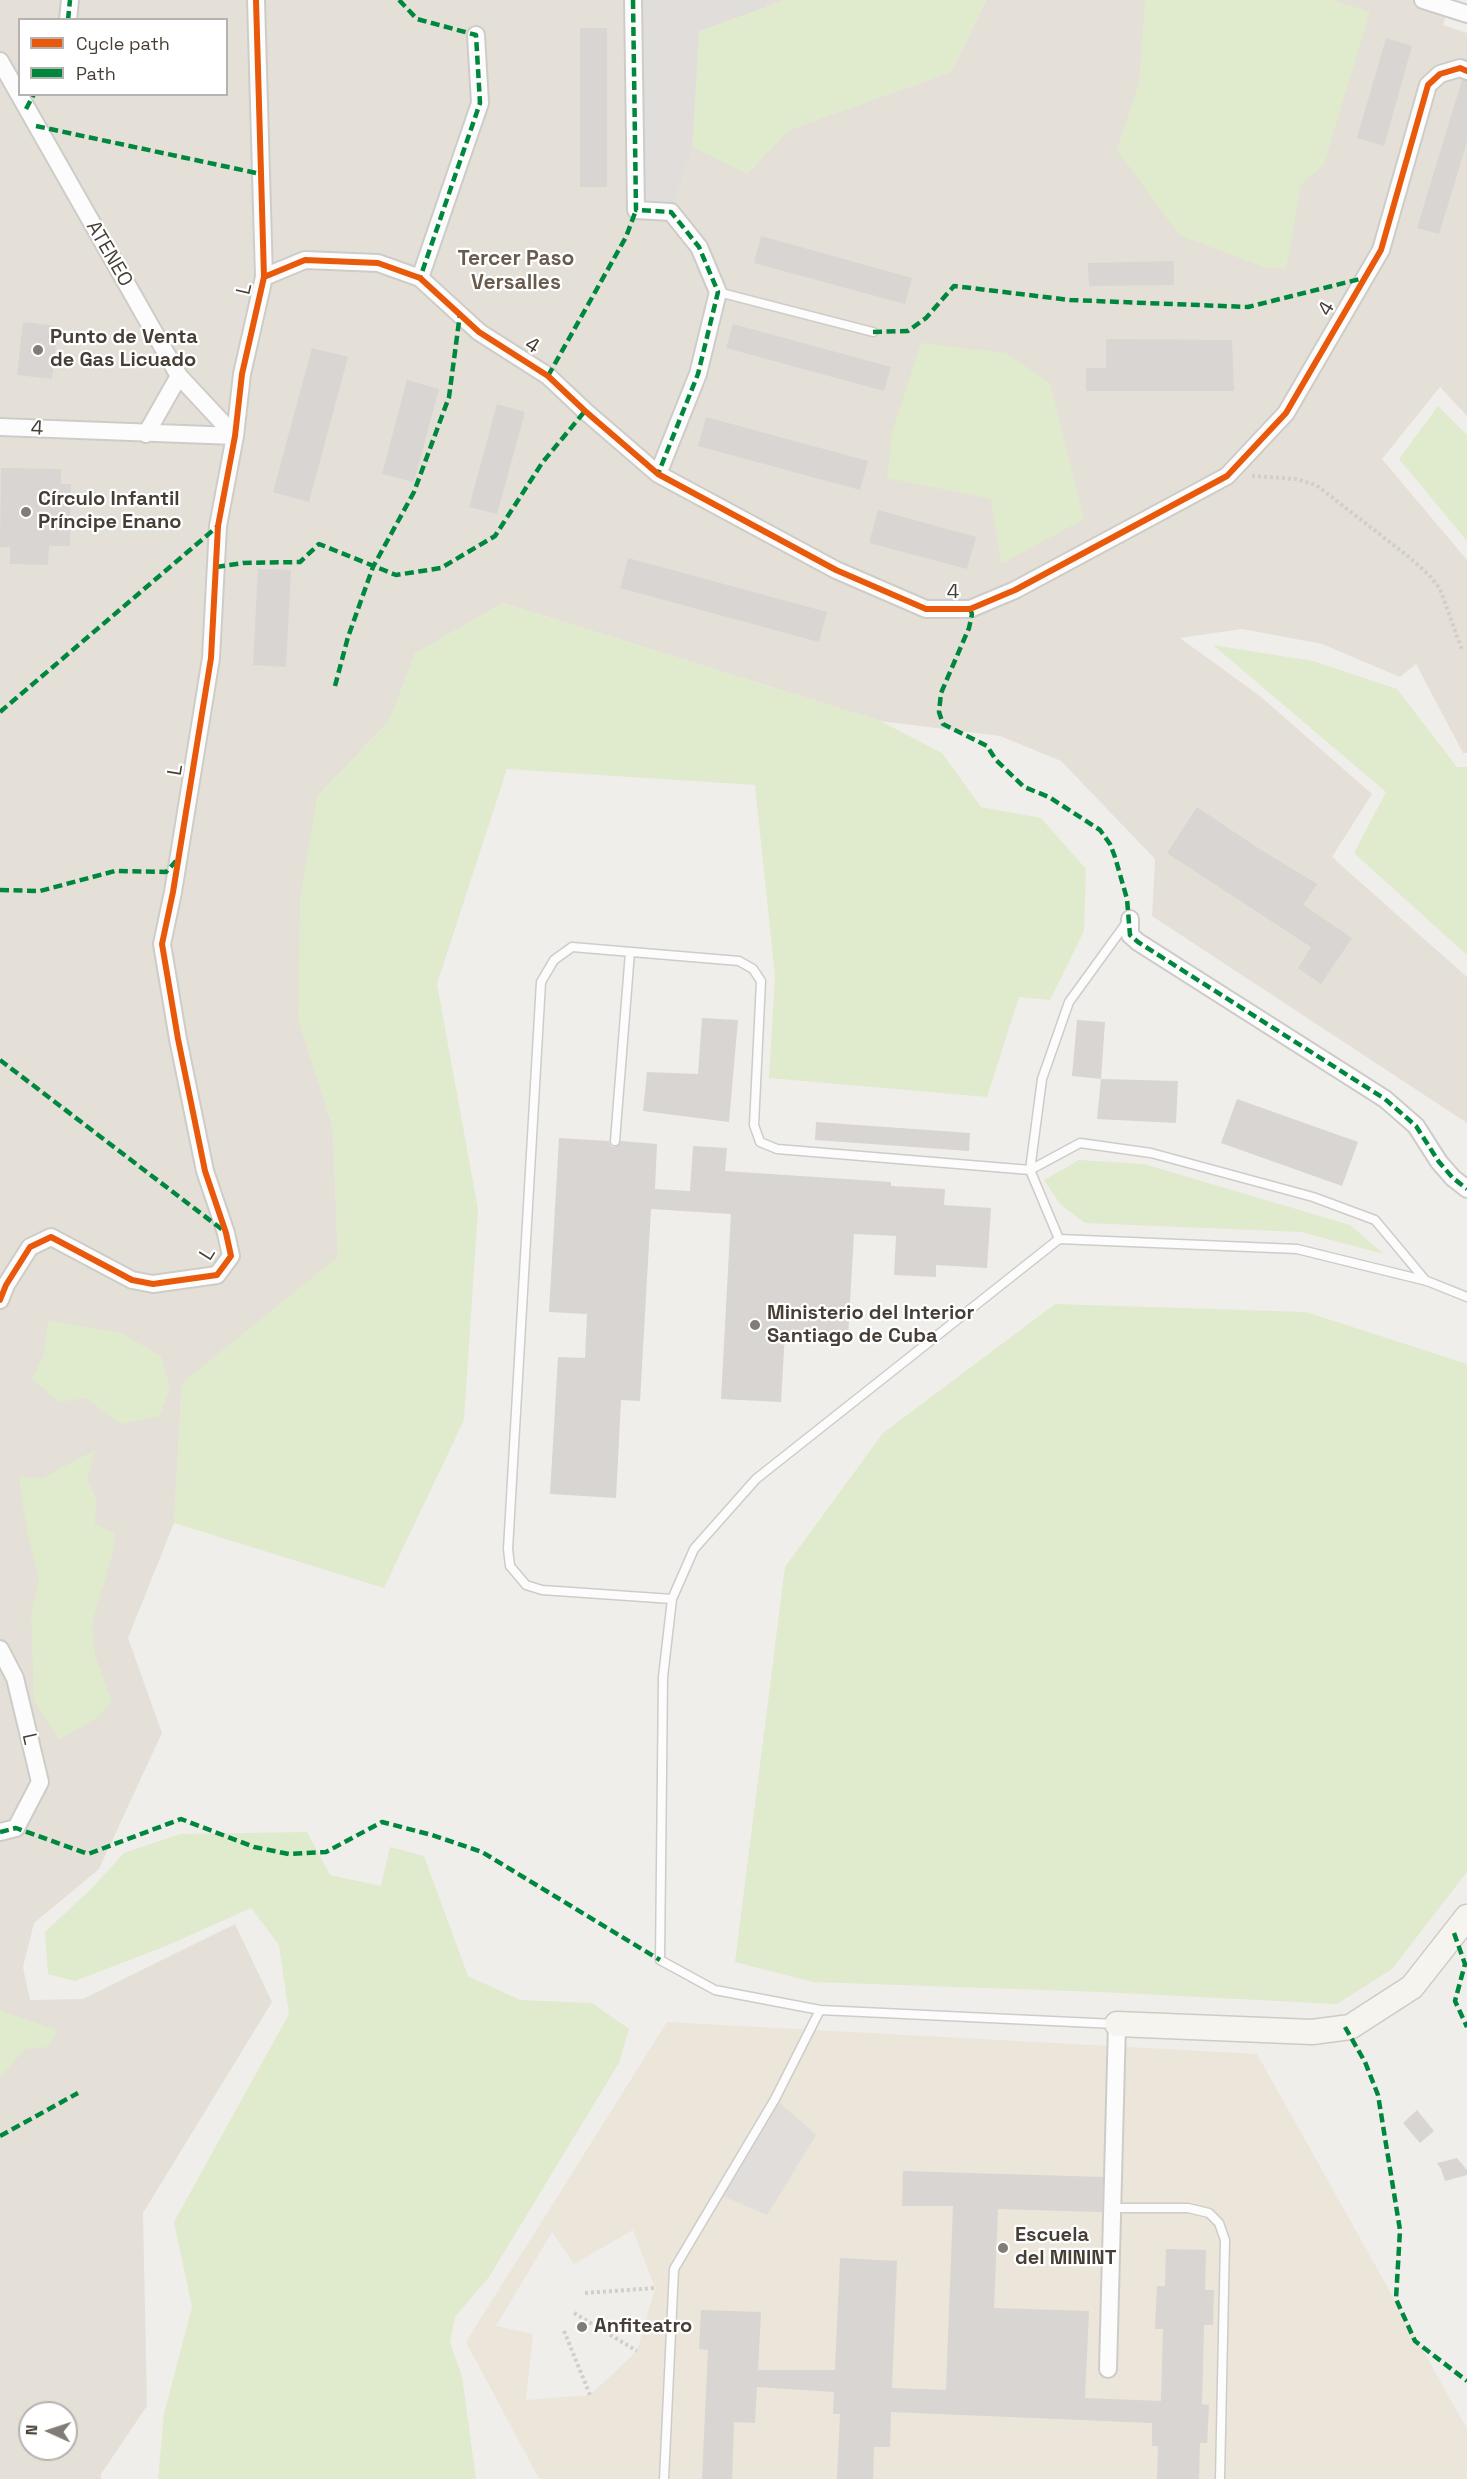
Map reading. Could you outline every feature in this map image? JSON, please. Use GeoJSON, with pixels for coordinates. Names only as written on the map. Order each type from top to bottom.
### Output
{"type":"FeatureCollection","features":[{"type":"Feature","properties":{"kind":"street"},"geometry":{"type":"LineString","coordinates":[[68,18],[70,0]]}},
{"type":"Feature","properties":{"kind":"street","name":"L"},"geometry":{"type":"LineString","coordinates":[[0,1300],[6,1285],[30,1247],[51,1237],[132,1280],[153,1284],[217,1275],[231,1256],[226,1233],[204,1171],[162,944],[173,892],[211,658],[218,526],[235,436],[242,374],[264,276],[256,0]]}},
{"type":"Feature","properties":{"kind":"street"},"geometry":{"type":"LineString","coordinates":[[633,0],[636,210],[671,212],[699,247],[718,292],[698,374],[658,474]]}},
{"type":"Feature","properties":{"kind":"street"},"geometry":{"type":"LineString","coordinates":[[1423,0],[1467,14]]}},
{"type":"Feature","properties":{"kind":"street"},"geometry":{"type":"LineString","coordinates":[[420,278],[480,103],[476,35]]}},
{"type":"Feature","properties":{"kind":"street","name":"ATENEO"},"geometry":{"type":"LineString","coordinates":[[0,61],[18,86]]}},
{"type":"Feature","properties":{"kind":"street","name":"4"},"geometry":{"type":"LineString","coordinates":[[264,276],[306,260],[378,263],[420,278],[479,332],[548,376],[658,474],[836,570],[926,609],[970,609],[1015,590],[1227,476],[1286,413],[1381,250],[1428,85],[1440,74],[1460,68],[1467,71]]}},
{"type":"Feature","properties":{"kind":"street","name":"ATENEO"},"geometry":{"type":"LineString","coordinates":[[30,102],[179,376],[235,436]]}},
{"type":"Feature","properties":{"kind":"street"},"geometry":{"type":"LineString","coordinates":[[146,434],[179,376]]}},
{"type":"Feature","properties":{"kind":"street","name":"4"},"geometry":{"type":"LineString","coordinates":[[0,427],[235,436]]}},
{"type":"Feature","properties":{"kind":"street"},"geometry":{"type":"LineString","coordinates":[[1130,919],[1130,935],[1138,942],[1385,1099],[1416,1126],[1439,1162],[1467,1189]]}},
{"type":"Feature","properties":{"kind":"street","name":"L"},"geometry":{"type":"LineString","coordinates":[[0,1649],[15,1678],[40,1782],[8,1830]]}},
{"type":"Feature","properties":{"kind":"street"},"geometry":{"type":"LineString","coordinates":[[1108,2369],[1117,2024],[1312,2032],[1350,2026],[1412,1987],[1467,1917]]}},
{"type":"Feature","properties":{"kind":"lane"},"geometry":{"type":"LineString","coordinates":[[718,292],[873,332]]}},
{"type":"Feature","properties":{"kind":"lane"},"geometry":{"type":"LineString","coordinates":[[1059,1239],[1030,1170],[1042,1079],[1069,1002],[1130,919]]}},
{"type":"Feature","properties":{"kind":"lane"},"geometry":{"type":"LineString","coordinates":[[672,1599],[542,1590],[526,1585],[510,1566],[508,1549],[541,982],[554,960],[572,947],[739,961],[753,969],[761,981],[754,1125],[760,1142],[777,1149],[1030,1170],[1080,1143],[1151,1152],[1313,1197],[1375,1220],[1426,1281]]}},
{"type":"Feature","properties":{"kind":"lane"},"geometry":{"type":"LineString","coordinates":[[615,1141],[630,952]]}},
{"type":"Feature","properties":{"kind":"lane"},"geometry":{"type":"LineString","coordinates":[[1117,2024],[820,2010],[715,1990],[660,1960],[663,1677],[672,1599],[694,1549],[756,1479],[1059,1239],[1297,1249],[1426,1281],[1467,1297]]}},
{"type":"Feature","properties":{"kind":"lane"},"geometry":{"type":"LineString","coordinates":[[664,2479],[674,2270],[775,2099],[820,2010]]}},
{"type":"Feature","properties":{"kind":"lane"},"geometry":{"type":"LineString","coordinates":[[1113,2208],[1188,2208],[1209,2212],[1219,2223],[1225,2240],[1220,2479]]}},
{"type":"Feature","properties":{"kind":"path"},"geometry":{"type":"LineString","coordinates":[[1227,476],[1296,479],[1316,485],[1330,495],[1429,575],[1440,589],[1462,650]]}},
{"type":"Feature","properties":{"kind":"path"},"geometry":{"type":"LineString","coordinates":[[585,2293],[655,2288]]}},
{"type":"Feature","properties":{"kind":"path"},"geometry":{"type":"LineString","coordinates":[[574,2313],[637,2350]]}},
{"type":"Feature","properties":{"kind":"path"},"geometry":{"type":"LineString","coordinates":[[564,2331],[590,2396]]}},
{"type":"Feature","properties":{"kind":"shaded area"},"geometry":{"type":"Polygon","coordinates":[[[0,0],[786,0],[699,31],[747,174],[788,130],[951,72],[986,0],[1451,0],[1443,25],[1467,33],[1467,416],[1440,387],[1382,459],[1467,560],[1467,753],[1463,753],[1416,664],[1400,677],[1322,644],[1242,629],[1180,638],[1260,696],[1372,794],[1332,857],[1467,977],[1467,1123],[1152,916],[1155,859],[1061,761],[1000,736],[880,721],[503,603],[415,654],[390,720],[317,797],[298,1017],[333,1128],[338,1257],[182,1384],[174,1523],[128,1638],[162,1733],[99,1869],[34,1923],[23,1967],[30,2000],[83,1999],[235,1924],[272,2002],[143,2213],[147,2406],[101,2474],[101,2479],[0,2479],[0,0]]]}},
{"type":"Feature","properties":{"kind":"shaded area"},"geometry":{"type":"Polygon","coordinates":[[[633,0],[766,0],[766,7],[699,31],[692,147],[671,212],[636,210],[633,0]]]}},
{"type":"Feature","properties":{"kind":"shaded area","name":"Escuela del MININT"},"geometry":{"type":"Polygon","coordinates":[[[667,2022],[1257,2054],[1467,2429],[1467,2479],[539,2479],[466,2342],[667,2022]],[[633,2230],[574,2264],[552,2232],[496,2326],[533,2334],[526,2400],[590,2395],[637,2351],[655,2288],[633,2230]]]}},
{"type":"Feature","properties":{"kind":"shaded area"},"geometry":{"type":"Polygon","coordinates":[[[775,2099],[816,2135],[767,2215],[718,2194],[775,2099]]]}},
{"type":"Feature","properties":{"kind":"green space"},"geometry":{"type":"Polygon","coordinates":[[[786,0],[986,0],[951,72],[789,130],[747,174],[692,147],[699,31],[786,0]]]}},
{"type":"Feature","properties":{"kind":"green space"},"geometry":{"type":"Polygon","coordinates":[[[1145,0],[1333,0],[1370,12],[1324,164],[1301,185],[1286,269],[1267,268],[1179,235],[1117,150],[1139,82],[1145,0]]]}},
{"type":"Feature","properties":{"kind":"green space"},"geometry":{"type":"Polygon","coordinates":[[[921,343],[1006,353],[1050,383],[1084,519],[1001,564],[991,499],[887,478],[892,432],[921,343]]]}},
{"type":"Feature","properties":{"kind":"green space"},"geometry":{"type":"Polygon","coordinates":[[[1438,406],[1467,435],[1467,541],[1399,459],[1438,406]]]}},
{"type":"Feature","properties":{"kind":"green space"},"geometry":{"type":"Polygon","coordinates":[[[503,603],[880,721],[942,753],[981,807],[1041,818],[1086,869],[1084,931],[1050,1000],[1019,997],[987,1097],[769,1078],[775,977],[755,785],[507,769],[437,984],[478,1209],[464,1420],[384,1588],[174,1523],[182,1383],[338,1257],[333,1128],[298,1017],[300,898],[317,797],[390,720],[415,654],[503,603]]]}},
{"type":"Feature","properties":{"kind":"green space"},"geometry":{"type":"Polygon","coordinates":[[[1213,645],[1313,661],[1397,689],[1457,767],[1467,767],[1467,955],[1354,853],[1386,792],[1213,645]]]}},
{"type":"Feature","properties":{"kind":"green space"},"geometry":{"type":"Polygon","coordinates":[[[1079,1160],[1144,1164],[1350,1225],[1384,1254],[1301,1232],[1085,1223],[1060,1204],[1044,1180],[1079,1160]]]}},
{"type":"Feature","properties":{"kind":"green space"},"geometry":{"type":"Polygon","coordinates":[[[1055,1304],[1306,1312],[1467,1364],[1467,1872],[1392,1969],[1337,2004],[1101,1992],[813,1982],[735,1962],[785,1567],[883,1433],[1055,1304]]]}},
{"type":"Feature","properties":{"kind":"green space"},"geometry":{"type":"Polygon","coordinates":[[[48,1320],[121,1333],[161,1356],[170,1388],[160,1416],[120,1424],[86,1398],[59,1402],[32,1379],[44,1354],[48,1320]]]}},
{"type":"Feature","properties":{"kind":"green space"},"geometry":{"type":"Polygon","coordinates":[[[95,1450],[87,1480],[96,1498],[95,1524],[115,1533],[114,1548],[92,1624],[95,1655],[112,1702],[98,1717],[59,1740],[34,1701],[31,1615],[39,1580],[26,1526],[19,1477],[43,1478],[95,1450]]]}},
{"type":"Feature","properties":{"kind":"green space"},"geometry":{"type":"Polygon","coordinates":[[[307,1832],[330,1875],[381,1886],[390,1847],[424,1856],[468,1976],[520,2000],[592,2003],[629,2029],[619,2063],[489,2277],[455,2317],[450,2343],[462,2376],[476,2479],[158,2479],[164,2414],[192,2307],[174,2222],[289,2014],[279,1945],[251,1908],[166,1946],[75,1981],[48,1974],[45,1932],[92,1888],[124,1853],[180,1834],[307,1832]]]}},
{"type":"Feature","properties":{"kind":"green space"},"geometry":{"type":"Polygon","coordinates":[[[0,2010],[58,2031],[48,2047],[25,2049],[0,2078],[0,2010]]]}},
{"type":"Feature","properties":{"kind":"building"},"geometry":{"type":"Polygon","coordinates":[[[580,28],[607,28],[607,187],[580,187],[580,28]]]}},
{"type":"Feature","properties":{"kind":"building"},"geometry":{"type":"Polygon","coordinates":[[[1386,38],[1412,46],[1384,146],[1357,138],[1386,38]]]}},
{"type":"Feature","properties":{"kind":"building"},"geometry":{"type":"Polygon","coordinates":[[[1462,80],[1467,81],[1467,142],[1439,234],[1417,228],[1462,80]]]}},
{"type":"Feature","properties":{"kind":"building"},"geometry":{"type":"Polygon","coordinates":[[[761,236],[912,278],[905,304],[754,263],[761,236]]]}},
{"type":"Feature","properties":{"kind":"building"},"geometry":{"type":"Polygon","coordinates":[[[1174,261],[1174,285],[1089,286],[1088,263],[1174,261]]]}},
{"type":"Feature","properties":{"kind":"building","name":"Punto de Venta de Gas Licuado"},"geometry":{"type":"Polygon","coordinates":[[[23,322],[58,326],[52,379],[17,375],[23,322]]]}},
{"type":"Feature","properties":{"kind":"building"},"geometry":{"type":"Polygon","coordinates":[[[733,324],[891,367],[884,391],[726,348],[733,324]]]}},
{"type":"Feature","properties":{"kind":"building"},"geometry":{"type":"Polygon","coordinates":[[[1106,339],[1232,340],[1234,391],[1086,391],[1086,368],[1106,368],[1106,339]]]}},
{"type":"Feature","properties":{"kind":"building"},"geometry":{"type":"Polygon","coordinates":[[[312,348],[348,357],[309,502],[273,492],[312,348]]]}},
{"type":"Feature","properties":{"kind":"building"},"geometry":{"type":"Polygon","coordinates":[[[407,380],[439,389],[414,482],[382,474],[407,380]]]}},
{"type":"Feature","properties":{"kind":"building"},"geometry":{"type":"Polygon","coordinates":[[[497,404],[525,412],[497,514],[469,507],[497,404]]]}},
{"type":"Feature","properties":{"kind":"building"},"geometry":{"type":"Polygon","coordinates":[[[706,417],[868,461],[860,490],[698,446],[706,417]]]}},
{"type":"Feature","properties":{"kind":"building"},"geometry":{"type":"Polygon","coordinates":[[[1,468],[61,469],[61,484],[71,484],[70,546],[49,546],[48,565],[10,564],[10,547],[0,547],[1,468]]]}},
{"type":"Feature","properties":{"kind":"building"},"geometry":{"type":"Polygon","coordinates":[[[878,510],[976,537],[967,569],[869,543],[878,510]]]}},
{"type":"Feature","properties":{"kind":"building"},"geometry":{"type":"Polygon","coordinates":[[[628,558],[827,612],[819,642],[620,588],[628,558]]]}},
{"type":"Feature","properties":{"kind":"building"},"geometry":{"type":"Polygon","coordinates":[[[258,569],[291,570],[286,667],[253,665],[258,569]]]}},
{"type":"Feature","properties":{"kind":"building"},"geometry":{"type":"Polygon","coordinates":[[[1197,807],[1317,884],[1303,905],[1352,938],[1321,984],[1298,968],[1311,947],[1167,853],[1197,807]]]}},
{"type":"Feature","properties":{"kind":"building"},"geometry":{"type":"Polygon","coordinates":[[[702,1018],[738,1020],[729,1122],[643,1111],[647,1072],[698,1074],[702,1018]]]}},
{"type":"Feature","properties":{"kind":"building"},"geometry":{"type":"Polygon","coordinates":[[[1077,1020],[1105,1022],[1101,1079],[1072,1076],[1077,1020]]]}},
{"type":"Feature","properties":{"kind":"building"},"geometry":{"type":"Polygon","coordinates":[[[1101,1079],[1178,1081],[1176,1123],[1097,1119],[1101,1079]]]}},
{"type":"Feature","properties":{"kind":"building"},"geometry":{"type":"Polygon","coordinates":[[[1237,1099],[1358,1142],[1342,1186],[1221,1143],[1237,1099]]]}},
{"type":"Feature","properties":{"kind":"building"},"geometry":{"type":"Polygon","coordinates":[[[816,1122],[970,1133],[969,1151],[815,1140],[816,1122]]]}},
{"type":"Feature","properties":{"kind":"building","name":"Ministerio del Interior Santiago de Cuba"},"geometry":{"type":"Polygon","coordinates":[[[559,1138],[609,1141],[611,1146],[615,1147],[621,1141],[657,1144],[655,1189],[690,1191],[693,1146],[727,1148],[725,1171],[891,1182],[891,1186],[945,1189],[944,1205],[991,1208],[987,1268],[936,1265],[936,1277],[894,1275],[896,1236],[854,1234],[848,1337],[785,1333],[781,1402],[721,1399],[731,1214],[651,1209],[640,1401],[621,1400],[616,1498],[550,1494],[558,1357],[585,1358],[587,1314],[549,1312],[559,1138]]]}},
{"type":"Feature","properties":{"kind":"building"},"geometry":{"type":"Polygon","coordinates":[[[1417,2110],[1434,2131],[1420,2143],[1403,2123],[1417,2110]]]}},
{"type":"Feature","properties":{"kind":"building"},"geometry":{"type":"Polygon","coordinates":[[[1457,2158],[1467,2170],[1467,2175],[1445,2181],[1437,2163],[1457,2158]]]}},
{"type":"Feature","properties":{"kind":"building"},"geometry":{"type":"Polygon","coordinates":[[[903,2171],[1103,2177],[1102,2212],[998,2209],[994,2308],[1089,2311],[1085,2398],[1161,2401],[1163,2329],[1155,2329],[1157,2286],[1165,2286],[1166,2249],[1206,2250],[1205,2290],[1214,2290],[1213,2325],[1204,2325],[1202,2404],[1209,2405],[1207,2443],[1200,2443],[1199,2479],[1157,2479],[1158,2446],[1152,2446],[1152,2423],[891,2412],[890,2447],[874,2447],[873,2479],[837,2479],[840,2414],[833,2414],[834,2392],[757,2387],[755,2423],[734,2422],[732,2479],[702,2479],[708,2350],[699,2349],[701,2310],[761,2312],[758,2370],[835,2370],[840,2258],[897,2261],[892,2388],[946,2390],[953,2206],[902,2206],[903,2171]]]}},
{"type":"Feature","properties":{"kind":"marked path"},"geometry":{"type":"LineString","coordinates":[[68,18],[70,0]]}},
{"type":"Feature","properties":{"kind":"marked path"},"geometry":{"type":"LineString","coordinates":[[399,0],[417,19],[476,35],[480,103],[420,278]]}},
{"type":"Feature","properties":{"kind":"marked path"},"geometry":{"type":"LineString","coordinates":[[633,0],[636,210],[671,212],[699,247],[718,292],[698,374],[658,474]]}},
{"type":"Feature","properties":{"kind":"marked path"},"geometry":{"type":"LineString","coordinates":[[26,109],[33,96]]}},
{"type":"Feature","properties":{"kind":"marked path"},"geometry":{"type":"LineString","coordinates":[[36,126],[261,174]]}},
{"type":"Feature","properties":{"kind":"marked path"},"geometry":{"type":"LineString","coordinates":[[548,376],[626,237],[636,210]]}},
{"type":"Feature","properties":{"kind":"marked path"},"geometry":{"type":"LineString","coordinates":[[873,332],[908,331],[926,318],[954,286],[1070,300],[1248,307],[1364,278]]}},
{"type":"Feature","properties":{"kind":"marked path"},"geometry":{"type":"LineString","coordinates":[[335,686],[348,637],[373,567],[414,492],[449,397],[460,314]]}},
{"type":"Feature","properties":{"kind":"marked path"},"geometry":{"type":"LineString","coordinates":[[216,567],[243,563],[300,562],[319,544],[396,575],[441,568],[495,536],[542,463],[585,411]]}},
{"type":"Feature","properties":{"kind":"marked path"},"geometry":{"type":"LineString","coordinates":[[0,712],[218,526]]}},
{"type":"Feature","properties":{"kind":"marked path"},"geometry":{"type":"LineString","coordinates":[[970,609],[972,614],[969,628],[941,693],[939,712],[943,724],[987,746],[996,760],[1024,787],[1049,797],[1100,830],[1110,844],[1115,857],[1127,899],[1130,935],[1385,1099],[1416,1126],[1439,1162],[1467,1189]]}},
{"type":"Feature","properties":{"kind":"marked path"},"geometry":{"type":"LineString","coordinates":[[0,890],[40,891],[115,871],[166,872],[176,861]]}},
{"type":"Feature","properties":{"kind":"marked path"},"geometry":{"type":"LineString","coordinates":[[0,1060],[224,1231]]}},
{"type":"Feature","properties":{"kind":"marked path"},"geometry":{"type":"LineString","coordinates":[[0,1832],[16,1828],[88,1854],[181,1819],[254,1847],[289,1854],[326,1852],[382,1822],[432,1835],[482,1852],[660,1960]]}},
{"type":"Feature","properties":{"kind":"marked path"},"geometry":{"type":"LineString","coordinates":[[1454,1933],[1465,1964],[1455,2001],[1467,2027]]}},
{"type":"Feature","properties":{"kind":"marked path"},"geometry":{"type":"LineString","coordinates":[[1345,2027],[1365,2062],[1378,2095],[1400,2230],[1396,2299],[1415,2341],[1467,2381]]}},
{"type":"Feature","properties":{"kind":"marked path"},"geometry":{"type":"LineString","coordinates":[[0,2136],[78,2093]]}},
{"type":"Feature","properties":{"kind":"cycle path"},"geometry":{"type":"LineString","coordinates":[[0,1300],[6,1285],[30,1247],[51,1237],[132,1280],[153,1284],[217,1275],[231,1256],[226,1233],[205,1171],[178,1039],[162,944],[173,892],[211,658],[218,526],[235,436],[242,374],[264,277],[256,0]]}},
{"type":"Feature","properties":{"kind":"cycle path"},"geometry":{"type":"LineString","coordinates":[[264,277],[305,260],[378,263],[420,278],[479,332],[548,376],[658,474],[836,570],[926,609],[970,609],[1015,590],[1227,476],[1286,413],[1381,250],[1428,85],[1440,74],[1460,68],[1467,71]]}},
{"type":"Feature","properties":{"kind":"place","name":"Punto de Venta de Gas Licuado"},"geometry":{"type":"Point","coordinates":[38,350]}},
{"type":"Feature","properties":{"kind":"place","name":"Círculo Infantil Príncipe Enano"},"geometry":{"type":"Point","coordinates":[26,512]}},
{"type":"Feature","properties":{"kind":"place","name":"Ministerio del Interior Santiago de Cuba"},"geometry":{"type":"Point","coordinates":[755,1325]}},
{"type":"Feature","properties":{"kind":"place","name":"Escuela del MININT"},"geometry":{"type":"Point","coordinates":[1003,2248]}},
{"type":"Feature","properties":{"kind":"place","name":"Anfiteatro"},"geometry":{"type":"Point","coordinates":[582,2327]}},
{"type":"Feature","properties":{"kind":"district","name":"Tercer Paso Versalles"},"geometry":{"type":"Point","coordinates":[516,271]}}]}
